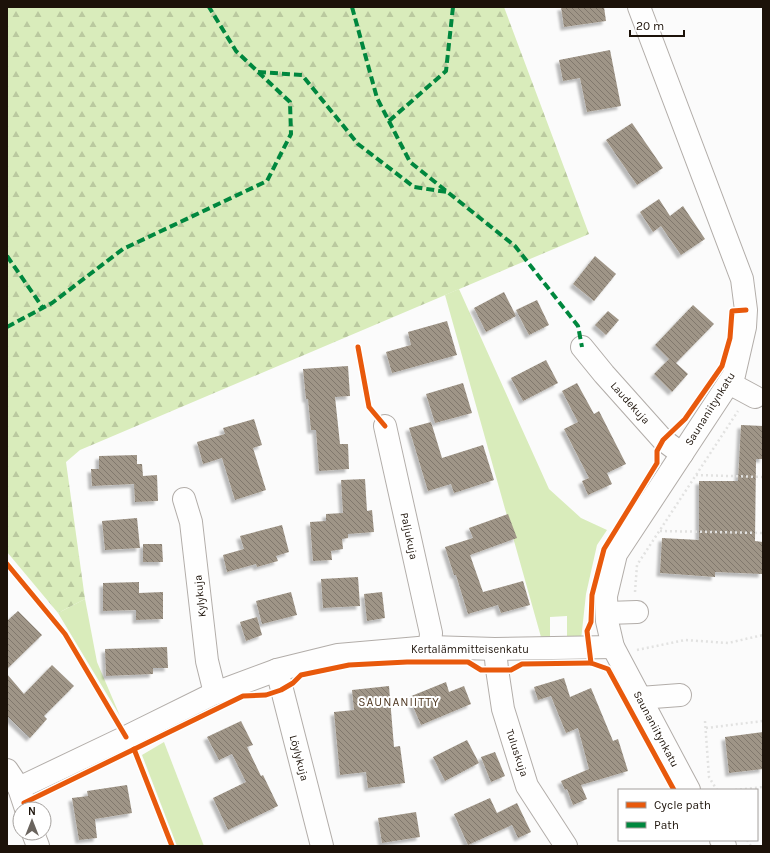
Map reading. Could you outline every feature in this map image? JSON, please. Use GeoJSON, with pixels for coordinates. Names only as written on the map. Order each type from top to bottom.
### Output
{"type":"FeatureCollection","features":[{"type":"Feature","properties":{"kind":"street","name":"Saunaniitynkatu"},"geometry":{"type":"LineString","coordinates":[[639,7],[742,279],[746,310],[745,327],[734,375],[616,554],[606,596],[607,621],[617,654],[688,789]]}},
{"type":"Feature","properties":{"kind":"street","name":"Laudekuja"},"geometry":{"type":"LineString","coordinates":[[582,347],[663,440],[682,454]]}},
{"type":"Feature","properties":{"kind":"street"},"geometry":{"type":"LineString","coordinates":[[729,383],[752,395]]}},
{"type":"Feature","properties":{"kind":"street","name":"Paljukuja"},"geometry":{"type":"LineString","coordinates":[[385,426],[430,633],[430,647]]}},
{"type":"Feature","properties":{"kind":"street","name":"Kylykuja"},"geometry":{"type":"LineString","coordinates":[[184,499],[191,522],[207,661],[215,693]]}},
{"type":"Feature","properties":{"kind":"street"},"geometry":{"type":"LineString","coordinates":[[607,613],[635,612]]}},
{"type":"Feature","properties":{"kind":"street","name":"Kertalämmitteisenkatu"},"geometry":{"type":"LineString","coordinates":[[13,779],[126,737],[215,693],[277,670],[338,655],[430,647],[617,654]]}},
{"type":"Feature","properties":{"kind":"street","name":"Tuluskuja"},"geometry":{"type":"LineString","coordinates":[[495,649],[503,709],[528,786],[566,846]]}},
{"type":"Feature","properties":{"kind":"street","name":"Löylykuja"},"geometry":{"type":"LineString","coordinates":[[277,670],[322,846]]}},
{"type":"Feature","properties":{"kind":"street"},"geometry":{"type":"LineString","coordinates":[[640,698],[680,695]]}},
{"type":"Feature","properties":{"kind":"street"},"geometry":{"type":"LineString","coordinates":[[13,779],[23,801]]}},
{"type":"Feature","properties":{"kind":"path"},"geometry":{"type":"LineString","coordinates":[[635,612],[638,565],[696,475],[752,395]]}},
{"type":"Feature","properties":{"kind":"path"},"geometry":{"type":"LineString","coordinates":[[696,475],[763,477]]}},
{"type":"Feature","properties":{"kind":"path"},"geometry":{"type":"LineString","coordinates":[[659,531],[763,533]]}},
{"type":"Feature","properties":{"kind":"path"},"geometry":{"type":"LineString","coordinates":[[617,654],[685,640],[728,643],[763,635]]}},
{"type":"Feature","properties":{"kind":"path"},"geometry":{"type":"LineString","coordinates":[[705,721],[709,777],[716,789]]}},
{"type":"Feature","properties":{"kind":"path"},"geometry":{"type":"LineString","coordinates":[[706,728],[763,722]]}},
{"type":"Feature","properties":{"kind":"path"},"geometry":{"type":"LineString","coordinates":[[744,789],[763,787]]}},
{"type":"Feature","properties":{"kind":"green space"},"geometry":{"type":"Polygon","coordinates":[[[7,7],[504,7],[589,234],[80,450],[66,462],[85,599],[58,613],[7,552],[7,7]]]}},
{"type":"Feature","properties":{"kind":"green space"},"geometry":{"type":"Polygon","coordinates":[[[459,289],[549,489],[581,518],[607,530],[597,545],[586,594],[581,640],[567,641],[567,616],[550,617],[550,637],[541,637],[445,295],[459,289]]]}},
{"type":"Feature","properties":{"kind":"green space"},"geometry":{"type":"Polygon","coordinates":[[[85,599],[97,662],[120,716],[58,613],[85,599]]]}},
{"type":"Feature","properties":{"kind":"green space"},"geometry":{"type":"Polygon","coordinates":[[[164,742],[204,846],[177,846],[142,755],[164,742]]]}},
{"type":"Feature","properties":{"kind":"building"},"geometry":{"type":"Polygon","coordinates":[[[561,7],[604,7],[606,21],[564,27],[561,7]]]}},
{"type":"Feature","properties":{"kind":"building"},"geometry":{"type":"Polygon","coordinates":[[[610,50],[621,106],[587,112],[580,78],[563,81],[559,60],[610,50]]]}},
{"type":"Feature","properties":{"kind":"building"},"geometry":{"type":"Polygon","coordinates":[[[632,123],[663,168],[637,185],[606,140],[632,123]]]}},
{"type":"Feature","properties":{"kind":"building"},"geometry":{"type":"Polygon","coordinates":[[[659,199],[670,216],[683,206],[705,239],[681,255],[661,226],[653,232],[640,212],[659,199]]]}},
{"type":"Feature","properties":{"kind":"building"},"geometry":{"type":"Polygon","coordinates":[[[595,256],[616,274],[594,301],[573,284],[595,256]]]}},
{"type":"Feature","properties":{"kind":"building"},"geometry":{"type":"Polygon","coordinates":[[[504,292],[516,316],[486,332],[474,308],[504,292]]]}},
{"type":"Feature","properties":{"kind":"building"},"geometry":{"type":"Polygon","coordinates":[[[537,300],[549,325],[529,335],[516,310],[537,300]]]}},
{"type":"Feature","properties":{"kind":"building"},"geometry":{"type":"Polygon","coordinates":[[[693,305],[714,324],[676,363],[688,374],[672,392],[654,374],[669,359],[655,345],[693,305]]]}},
{"type":"Feature","properties":{"kind":"building"},"geometry":{"type":"Polygon","coordinates":[[[608,311],[619,320],[606,335],[595,325],[608,311]]]}},
{"type":"Feature","properties":{"kind":"building"},"geometry":{"type":"Polygon","coordinates":[[[447,321],[457,355],[392,373],[386,352],[411,345],[408,332],[447,321]]]}},
{"type":"Feature","properties":{"kind":"building"},"geometry":{"type":"Polygon","coordinates":[[[546,360],[558,383],[523,401],[511,378],[546,360]]]}},
{"type":"Feature","properties":{"kind":"building"},"geometry":{"type":"Polygon","coordinates":[[[348,366],[350,396],[335,397],[340,444],[348,444],[349,469],[319,471],[316,430],[311,430],[303,369],[348,366]]]}},
{"type":"Feature","properties":{"kind":"building"},"geometry":{"type":"Polygon","coordinates":[[[463,383],[472,413],[435,423],[426,394],[463,383]]]}},
{"type":"Feature","properties":{"kind":"building"},"geometry":{"type":"Polygon","coordinates":[[[577,383],[594,414],[599,411],[626,464],[607,473],[612,484],[588,495],[582,481],[589,478],[564,429],[578,422],[562,391],[577,383]]]}},
{"type":"Feature","properties":{"kind":"building"},"geometry":{"type":"Polygon","coordinates":[[[254,419],[262,445],[253,448],[266,490],[235,500],[222,458],[203,464],[197,442],[225,434],[223,428],[254,419]]]}},
{"type":"Feature","properties":{"kind":"building"},"geometry":{"type":"Polygon","coordinates":[[[431,422],[442,458],[483,445],[494,480],[454,493],[451,484],[428,491],[409,428],[431,422]]]}},
{"type":"Feature","properties":{"kind":"building"},"geometry":{"type":"Polygon","coordinates":[[[741,425],[763,426],[763,459],[756,459],[755,541],[763,542],[762,574],[715,572],[715,577],[660,573],[662,538],[699,540],[699,481],[738,481],[741,425]]]}},
{"type":"Feature","properties":{"kind":"building"},"geometry":{"type":"Polygon","coordinates":[[[137,455],[137,464],[142,464],[143,476],[157,475],[158,501],[135,502],[134,484],[92,486],[91,469],[99,469],[99,456],[137,455]]]}},
{"type":"Feature","properties":{"kind":"building"},"geometry":{"type":"Polygon","coordinates":[[[365,479],[367,511],[372,510],[374,532],[348,534],[348,538],[342,539],[343,549],[331,551],[332,560],[313,561],[310,522],[326,521],[326,514],[343,513],[341,480],[365,479]]]}},
{"type":"Feature","properties":{"kind":"building"},"geometry":{"type":"Polygon","coordinates":[[[508,514],[517,538],[470,555],[483,592],[523,581],[530,605],[501,613],[498,605],[468,614],[456,575],[454,575],[445,547],[473,538],[469,528],[508,514]]]}},
{"type":"Feature","properties":{"kind":"building"},"geometry":{"type":"Polygon","coordinates":[[[137,518],[140,548],[105,550],[102,521],[137,518]]]}},
{"type":"Feature","properties":{"kind":"building"},"geometry":{"type":"Polygon","coordinates":[[[282,525],[289,552],[276,556],[278,561],[257,567],[256,564],[227,572],[223,555],[244,549],[240,536],[282,525]]]}},
{"type":"Feature","properties":{"kind":"building"},"geometry":{"type":"Polygon","coordinates":[[[143,544],[162,544],[163,562],[143,562],[143,544]]]}},
{"type":"Feature","properties":{"kind":"building"},"geometry":{"type":"Polygon","coordinates":[[[358,577],[360,606],[323,608],[321,579],[358,577]]]}},
{"type":"Feature","properties":{"kind":"building"},"geometry":{"type":"Polygon","coordinates":[[[139,582],[139,593],[163,592],[163,619],[136,620],[136,610],[103,611],[103,583],[139,582]]]}},
{"type":"Feature","properties":{"kind":"building"},"geometry":{"type":"Polygon","coordinates":[[[291,592],[297,615],[262,624],[256,601],[291,592]]]}},
{"type":"Feature","properties":{"kind":"building"},"geometry":{"type":"Polygon","coordinates":[[[382,592],[385,618],[367,621],[364,594],[382,592]]]}},
{"type":"Feature","properties":{"kind":"building"},"geometry":{"type":"Polygon","coordinates":[[[18,611],[42,635],[7,669],[7,621],[18,611]]]}},
{"type":"Feature","properties":{"kind":"building"},"geometry":{"type":"Polygon","coordinates":[[[257,617],[262,635],[246,641],[240,622],[257,617]]]}},
{"type":"Feature","properties":{"kind":"building"},"geometry":{"type":"Polygon","coordinates":[[[167,647],[168,668],[153,668],[153,674],[106,676],[105,649],[167,647]]]}},
{"type":"Feature","properties":{"kind":"building"},"geometry":{"type":"Polygon","coordinates":[[[52,665],[74,686],[44,716],[47,719],[30,738],[7,716],[7,674],[24,694],[52,665]]]}},
{"type":"Feature","properties":{"kind":"building"},"geometry":{"type":"Polygon","coordinates":[[[564,678],[570,697],[591,688],[613,741],[618,739],[628,771],[581,785],[587,799],[573,805],[567,789],[565,790],[561,781],[589,769],[578,728],[566,733],[551,696],[538,700],[534,687],[564,678]]]}},
{"type":"Feature","properties":{"kind":"building"},"geometry":{"type":"Polygon","coordinates":[[[446,682],[449,692],[464,686],[471,704],[421,725],[409,697],[446,682]]]}},
{"type":"Feature","properties":{"kind":"building"},"geometry":{"type":"Polygon","coordinates":[[[389,686],[394,747],[400,746],[405,783],[368,788],[366,772],[340,775],[334,712],[354,710],[352,690],[389,686]]]}},
{"type":"Feature","properties":{"kind":"building"},"geometry":{"type":"Polygon","coordinates":[[[241,721],[253,745],[247,747],[278,806],[228,830],[213,798],[246,782],[232,754],[219,760],[207,737],[241,721]]]}},
{"type":"Feature","properties":{"kind":"building"},"geometry":{"type":"Polygon","coordinates":[[[763,732],[763,769],[729,773],[725,737],[763,732]]]}},
{"type":"Feature","properties":{"kind":"building"},"geometry":{"type":"Polygon","coordinates":[[[467,740],[479,763],[445,781],[433,757],[467,740]]]}},
{"type":"Feature","properties":{"kind":"building"},"geometry":{"type":"Polygon","coordinates":[[[495,752],[505,776],[491,782],[481,757],[495,752]]]}},
{"type":"Feature","properties":{"kind":"building"},"geometry":{"type":"Polygon","coordinates":[[[127,785],[132,813],[95,819],[97,838],[79,840],[72,798],[88,796],[87,791],[127,785]]]}},
{"type":"Feature","properties":{"kind":"building"},"geometry":{"type":"Polygon","coordinates":[[[490,798],[497,813],[517,803],[531,832],[518,838],[512,825],[468,845],[454,814],[490,798]]]}},
{"type":"Feature","properties":{"kind":"building"},"geometry":{"type":"Polygon","coordinates":[[[416,812],[420,837],[382,843],[378,818],[416,812]]]}},
{"type":"Feature","properties":{"kind":"marked path"},"geometry":{"type":"LineString","coordinates":[[7,327],[52,303],[123,249],[267,181],[291,134],[290,102],[236,51],[209,7]]}},
{"type":"Feature","properties":{"kind":"marked path"},"geometry":{"type":"LineString","coordinates":[[352,7],[377,98],[410,162],[515,246],[578,326],[582,347]]}},
{"type":"Feature","properties":{"kind":"marked path"},"geometry":{"type":"LineString","coordinates":[[389,121],[446,71],[453,7]]}},
{"type":"Feature","properties":{"kind":"marked path"},"geometry":{"type":"LineString","coordinates":[[258,72],[302,75],[358,144],[414,187],[447,192]]}},
{"type":"Feature","properties":{"kind":"marked path"},"geometry":{"type":"LineString","coordinates":[[7,256],[43,308]]}},
{"type":"Feature","properties":{"kind":"cycle path"},"geometry":{"type":"LineString","coordinates":[[673,789],[608,669],[591,663],[587,631],[591,622],[592,595],[604,549],[657,463],[657,451],[663,440],[685,419],[722,366],[730,338],[732,311],[746,310]]}},
{"type":"Feature","properties":{"kind":"cycle path"},"geometry":{"type":"LineString","coordinates":[[358,347],[369,407],[385,426]]}},
{"type":"Feature","properties":{"kind":"cycle path"},"geometry":{"type":"LineString","coordinates":[[7,564],[65,634],[126,737]]}},
{"type":"Feature","properties":{"kind":"cycle path"},"geometry":{"type":"LineString","coordinates":[[28,801],[243,696],[266,695],[281,690],[293,683],[301,675],[349,665],[407,662],[468,662],[481,670],[511,670],[522,664],[591,663]]}},
{"type":"Feature","properties":{"kind":"cycle path"},"geometry":{"type":"LineString","coordinates":[[134,749],[172,846]]}},
{"type":"Feature","properties":{"kind":"district","name":"SAUNANIITTY"},"geometry":{"type":"Point","coordinates":[399,702]}}]}
